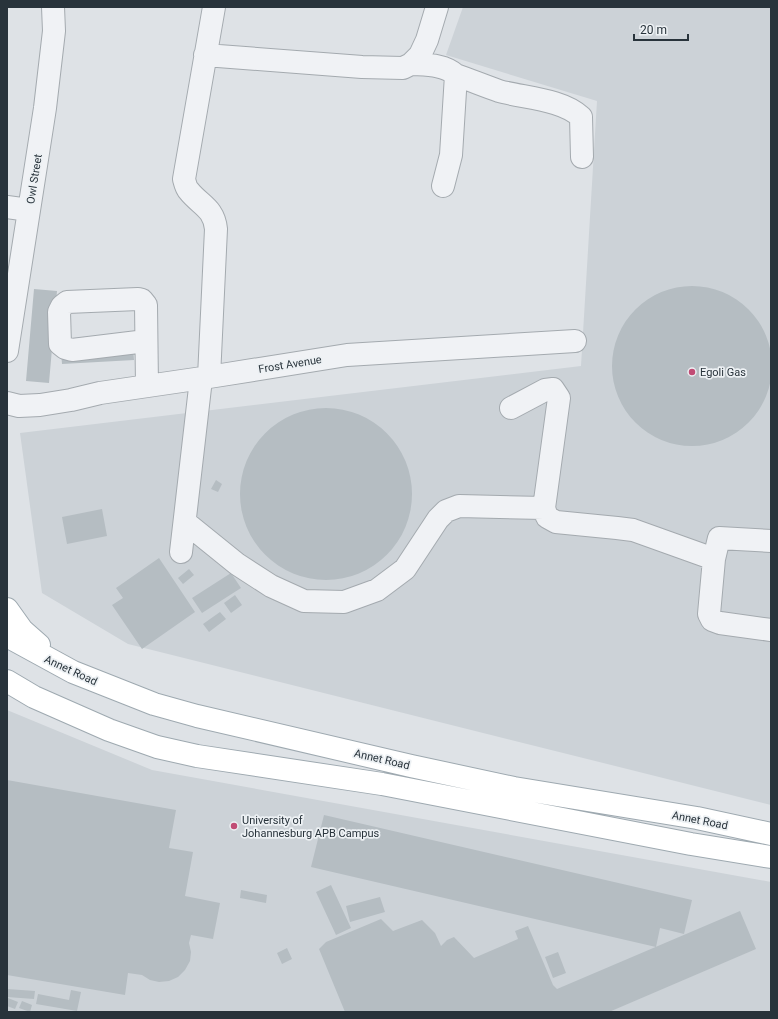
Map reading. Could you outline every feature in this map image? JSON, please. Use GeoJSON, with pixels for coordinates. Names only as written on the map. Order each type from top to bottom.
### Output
{"type":"FeatureCollection","features":[{"type":"Feature","properties":{"kind":"main road"},"geometry":{"type":"LineString","coordinates":[[7,609],[22,630],[73,672]]}},
{"type":"Feature","properties":{"kind":"main road","name":"Annet Road"},"geometry":{"type":"LineString","coordinates":[[7,636],[73,672],[154,704],[227,723],[411,766],[514,788],[697,818],[771,834]]}},
{"type":"Feature","properties":{"kind":"main road"},"geometry":{"type":"LineString","coordinates":[[7,681],[34,697],[109,730],[157,747],[197,756],[382,784],[771,858]]}},
{"type":"Feature","properties":{"kind":"main road"},"geometry":{"type":"LineString","coordinates":[[691,844],[697,818]]}},
{"type":"Feature","properties":{"kind":"street","name":"Owl Street"},"geometry":{"type":"LineString","coordinates":[[7,350],[45,108],[54,31],[53,7]]}},
{"type":"Feature","properties":{"kind":"street"},"geometry":{"type":"LineString","coordinates":[[181,552],[205,378],[216,228],[215,220],[211,212],[188,189],[184,179],[214,7]]}},
{"type":"Feature","properties":{"kind":"street"},"geometry":{"type":"LineString","coordinates":[[205,55],[362,67],[403,68],[411,64],[420,56],[427,40],[437,7]]}},
{"type":"Feature","properties":{"kind":"street"},"geometry":{"type":"LineString","coordinates":[[411,64],[445,67],[456,75],[499,90],[561,105],[575,112],[581,117],[582,157]]}},
{"type":"Feature","properties":{"kind":"street"},"geometry":{"type":"LineString","coordinates":[[443,186],[451,155],[456,75]]}},
{"type":"Feature","properties":{"kind":"street"},"geometry":{"type":"LineString","coordinates":[[7,207],[29,210]]}},
{"type":"Feature","properties":{"kind":"street"},"geometry":{"type":"LineString","coordinates":[[146,341],[147,386]]}},
{"type":"Feature","properties":{"kind":"street","name":"Frost Avenue"},"geometry":{"type":"LineString","coordinates":[[7,403],[19,406],[40,405],[100,393],[205,378],[346,355],[575,341]]}},
{"type":"Feature","properties":{"kind":"street"},"geometry":{"type":"LineString","coordinates":[[511,408],[545,390],[553,389],[559,398],[544,508],[547,517],[556,522],[633,530],[714,559]]}},
{"type":"Feature","properties":{"kind":"street"},"geometry":{"type":"LineString","coordinates":[[185,522],[237,564],[271,586],[304,601],[344,602],[377,590],[405,568],[438,519],[446,511],[459,506],[544,508]]}},
{"type":"Feature","properties":{"kind":"street"},"geometry":{"type":"LineString","coordinates":[[771,542],[719,538],[714,559],[709,614],[712,620],[720,623],[771,630]]}},
{"type":"Feature","properties":{"kind":"shaded area","name":"Egoli Gas"},"geometry":{"type":"Polygon","coordinates":[[[463,7],[771,7],[771,805],[128,644],[42,593],[20,433],[581,366],[597,101],[446,55],[463,7]]]}},
{"type":"Feature","properties":{"kind":"shaded area","name":"University of Johannesburg APB Campus"},"geometry":{"type":"Polygon","coordinates":[[[7,710],[152,770],[771,882],[771,1012],[7,1012],[7,710]]]}},
{"type":"Feature","properties":{"kind":"building","name":"Egoli Gas"},"geometry":{"type":"Polygon","coordinates":[[[700,286],[715,289],[730,295],[749,309],[759,321],[766,335],[771,350],[771,382],[766,397],[759,411],[749,423],[737,433],[715,443],[700,446],[684,446],[669,443],[647,433],[635,423],[625,411],[613,382],[612,358],[615,343],[625,321],[635,309],[647,299],[676,287],[700,286]]]}},
{"type":"Feature","properties":{"kind":"building"},"geometry":{"type":"Polygon","coordinates":[[[34,289],[57,291],[49,383],[26,381],[34,289]]]}},
{"type":"Feature","properties":{"kind":"building"},"geometry":{"type":"Polygon","coordinates":[[[133,347],[134,360],[62,364],[61,351],[133,347]]]}},
{"type":"Feature","properties":{"kind":"building"},"geometry":{"type":"Polygon","coordinates":[[[334,408],[343,409],[367,418],[381,427],[393,439],[406,461],[411,477],[411,511],[406,527],[393,549],[381,561],[359,574],[343,579],[318,580],[309,579],[285,570],[271,561],[259,549],[246,527],[241,511],[240,486],[241,477],[250,453],[259,439],[271,427],[293,414],[309,409],[334,408]]]}},
{"type":"Feature","properties":{"kind":"building"},"geometry":{"type":"Polygon","coordinates":[[[216,480],[222,484],[218,492],[211,489],[216,480]]]}},
{"type":"Feature","properties":{"kind":"building"},"geometry":{"type":"Polygon","coordinates":[[[102,509],[107,536],[67,544],[62,517],[102,509]]]}},
{"type":"Feature","properties":{"kind":"building"},"geometry":{"type":"Polygon","coordinates":[[[159,558],[195,612],[142,649],[112,605],[123,598],[116,588],[159,558]]]}},
{"type":"Feature","properties":{"kind":"building"},"geometry":{"type":"Polygon","coordinates":[[[189,569],[194,575],[183,584],[178,578],[189,569]]]}},
{"type":"Feature","properties":{"kind":"building"},"geometry":{"type":"Polygon","coordinates":[[[231,573],[241,588],[202,613],[192,598],[231,573]]]}},
{"type":"Feature","properties":{"kind":"building"},"geometry":{"type":"Polygon","coordinates":[[[235,595],[242,605],[231,613],[224,603],[235,595]]]}},
{"type":"Feature","properties":{"kind":"building"},"geometry":{"type":"Polygon","coordinates":[[[220,612],[226,619],[209,632],[203,624],[220,612]]]}},
{"type":"Feature","properties":{"kind":"building"},"geometry":{"type":"Polygon","coordinates":[[[7,780],[176,810],[169,848],[193,852],[185,896],[220,903],[213,939],[191,935],[189,943],[191,952],[190,961],[185,970],[178,977],[169,981],[159,982],[150,980],[142,975],[128,973],[125,995],[7,975],[7,780]]]}},
{"type":"Feature","properties":{"kind":"building"},"geometry":{"type":"Polygon","coordinates":[[[324,815],[692,900],[684,934],[660,928],[656,947],[311,867],[324,815]]]}},
{"type":"Feature","properties":{"kind":"building"},"geometry":{"type":"Polygon","coordinates":[[[331,885],[351,928],[336,935],[316,892],[331,885]]]}},
{"type":"Feature","properties":{"kind":"building"},"geometry":{"type":"Polygon","coordinates":[[[241,890],[267,895],[266,903],[240,898],[241,890]]]}},
{"type":"Feature","properties":{"kind":"building"},"geometry":{"type":"Polygon","coordinates":[[[380,897],[385,912],[350,922],[346,906],[380,897]]]}},
{"type":"Feature","properties":{"kind":"building"},"geometry":{"type":"Polygon","coordinates":[[[740,911],[756,949],[609,1012],[345,1012],[319,949],[326,942],[381,919],[393,931],[422,920],[435,933],[441,946],[447,940],[454,937],[474,958],[518,939],[515,931],[528,926],[553,985],[557,989],[740,911]]]}},
{"type":"Feature","properties":{"kind":"building"},"geometry":{"type":"Polygon","coordinates":[[[287,948],[292,959],[282,964],[277,953],[287,948]]]}},
{"type":"Feature","properties":{"kind":"building"},"geometry":{"type":"Polygon","coordinates":[[[558,952],[566,973],[553,978],[545,957],[558,952]]]}},
{"type":"Feature","properties":{"kind":"building"},"geometry":{"type":"Polygon","coordinates":[[[7,989],[35,991],[34,999],[7,997],[7,989]]]}},
{"type":"Feature","properties":{"kind":"building"},"geometry":{"type":"Polygon","coordinates":[[[71,990],[81,992],[77,1011],[36,1004],[38,994],[69,1000],[71,990]]]}},
{"type":"Feature","properties":{"kind":"building"},"geometry":{"type":"Polygon","coordinates":[[[8,998],[18,1002],[15,1009],[7,1006],[8,998]]]}},
{"type":"Feature","properties":{"kind":"building"},"geometry":{"type":"Polygon","coordinates":[[[22,1001],[32,1005],[30,1012],[19,1008],[22,1001]]]}},
{"type":"Feature","properties":{"kind":"place","name":"Egoli Gas"},"geometry":{"type":"Point","coordinates":[692,372]}},
{"type":"Feature","properties":{"kind":"place","name":"University of Johannesburg APB Campus"},"geometry":{"type":"Point","coordinates":[234,826]}}]}
